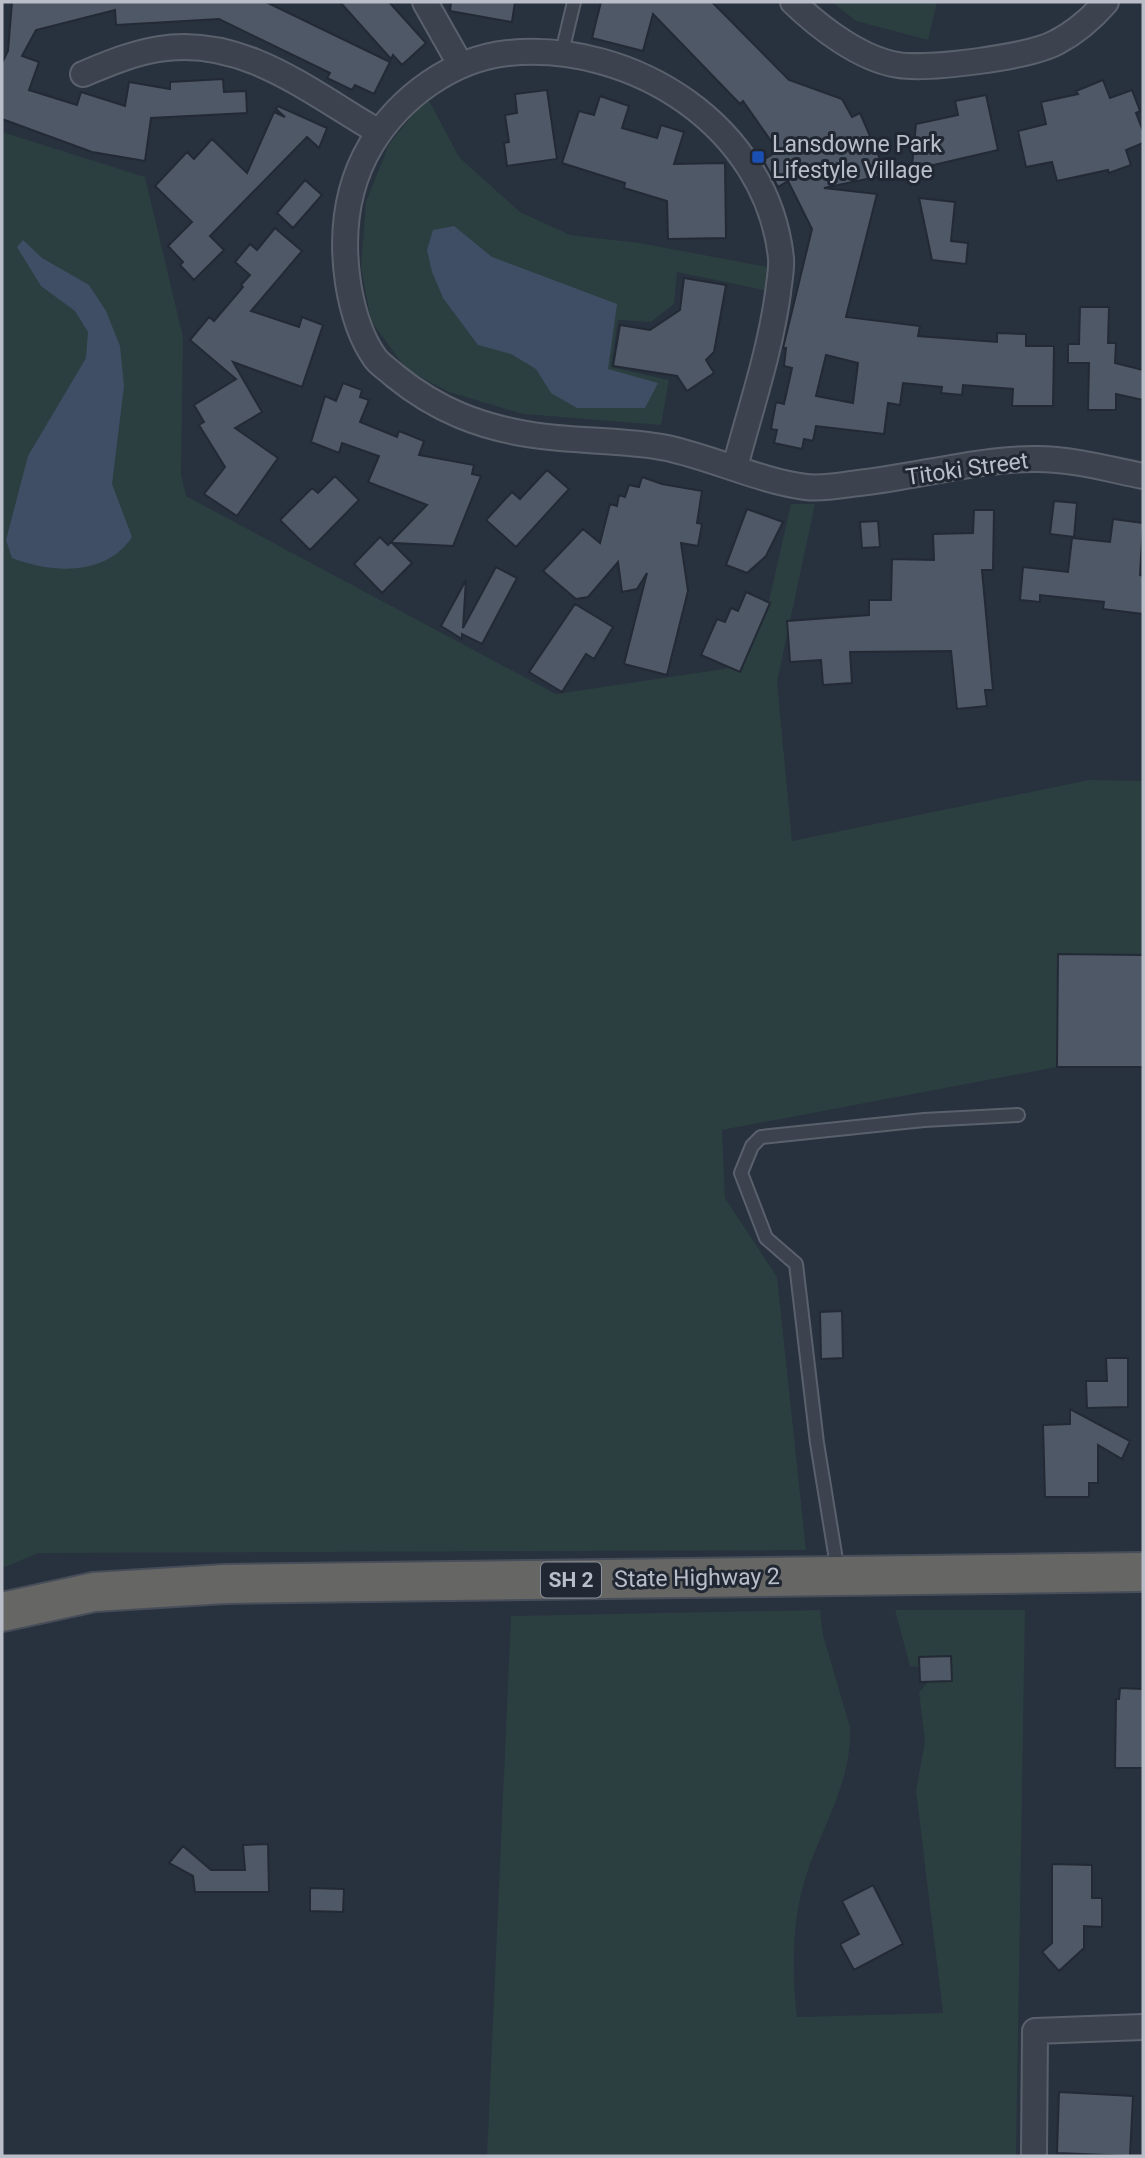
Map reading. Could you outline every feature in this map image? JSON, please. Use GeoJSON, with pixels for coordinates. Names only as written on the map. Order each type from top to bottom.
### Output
{"type":"FeatureCollection","features":[{"type":"Feature","properties":{"kind":"highway","name":"State Highway 2"},"geometry":{"type":"LineString","coordinates":[[2,1612],[94,1592],[162,1587],[1143,1572]]}},
{"type":"Feature","properties":{"kind":"street"},"geometry":{"type":"LineString","coordinates":[[425,2],[460,64]]}},
{"type":"Feature","properties":{"kind":"street"},"geometry":{"type":"LineString","coordinates":[[793,2],[822,29],[897,65],[978,60],[1055,44],[1091,19],[1107,2]]}},
{"type":"Feature","properties":{"kind":"street"},"geometry":{"type":"LineString","coordinates":[[83,74],[159,49],[225,49],[266,65],[379,132]]}},
{"type":"Feature","properties":{"kind":"street","name":"Titoki Street"},"geometry":{"type":"LineString","coordinates":[[735,467],[774,321],[782,260],[772,215],[755,178],[730,143],[701,112],[666,85],[616,64],[562,52],[505,53],[460,64],[416,92],[379,132],[356,171],[343,245],[352,309],[376,359],[422,398],[464,418],[534,435],[666,448],[806,487],[832,486],[1035,458],[1083,463],[1143,476]]}},
{"type":"Feature","properties":{"kind":"street"},"geometry":{"type":"LineString","coordinates":[[1034,2156],[1035,2031],[1143,2027]]}},
{"type":"Feature","properties":{"kind":"lane"},"geometry":{"type":"LineString","coordinates":[[562,52],[575,2]]}},
{"type":"Feature","properties":{"kind":"lane"},"geometry":{"type":"LineString","coordinates":[[838,1576],[817,1443],[796,1264],[766,1238],[741,1173],[748,1155],[761,1137],[924,1120],[1018,1115]]}},
{"type":"Feature","properties":{"kind":"shaded area"},"geometry":{"type":"Polygon","coordinates":[[[832,2],[937,2],[928,40],[856,21],[832,2]]]}},
{"type":"Feature","properties":{"kind":"shaded area"},"geometry":{"type":"Polygon","coordinates":[[[427,97],[459,157],[520,212],[570,235],[639,243],[768,267],[764,290],[677,272],[674,304],[651,322],[618,320],[611,367],[669,380],[661,425],[523,414],[449,392],[407,370],[371,321],[361,267],[366,202],[389,144],[427,97]]]}},
{"type":"Feature","properties":{"kind":"shaded area"},"geometry":{"type":"Polygon","coordinates":[[[2,132],[145,177],[183,337],[181,474],[186,496],[556,694],[730,668],[769,601],[791,504],[815,504],[777,682],[792,841],[1089,780],[1143,781],[1143,955],[1058,954],[1057,1067],[722,1130],[725,1198],[777,1277],[806,1550],[39,1553],[2,1568],[2,132]]]}},
{"type":"Feature","properties":{"kind":"shaded area"},"geometry":{"type":"Polygon","coordinates":[[[820,1610],[823,1635],[850,1727],[850,1746],[843,1781],[810,1864],[796,1920],[794,1978],[797,2017],[943,2013],[916,1791],[925,1741],[919,1692],[928,1682],[951,1681],[951,1657],[919,1657],[919,1667],[910,1666],[895,1610],[1025,1610],[1016,2156],[487,2156],[511,1616],[820,1610]]]}},
{"type":"Feature","properties":{"kind":"water"},"geometry":{"type":"Polygon","coordinates":[[[454,226],[492,257],[617,304],[608,369],[658,383],[645,408],[577,408],[551,393],[536,369],[511,354],[478,345],[443,298],[432,272],[427,250],[433,230],[454,226]]]}},
{"type":"Feature","properties":{"kind":"water"},"geometry":{"type":"Polygon","coordinates":[[[23,240],[42,258],[89,285],[106,311],[120,346],[124,386],[112,484],[132,537],[121,550],[93,565],[60,568],[27,563],[12,558],[6,540],[28,456],[86,358],[88,332],[75,311],[41,286],[17,247],[23,240]]]}},
{"type":"Feature","properties":{"kind":"building"},"geometry":{"type":"Polygon","coordinates":[[[12,2],[266,2],[390,62],[374,94],[355,85],[352,90],[327,78],[330,73],[219,19],[116,25],[115,10],[36,30],[22,56],[39,62],[29,90],[77,105],[81,92],[125,106],[129,82],[170,89],[170,82],[223,79],[224,92],[246,91],[247,113],[151,118],[145,161],[92,152],[2,119],[2,63],[8,51],[12,2]]]}},
{"type":"Feature","properties":{"kind":"building"},"geometry":{"type":"Polygon","coordinates":[[[340,2],[389,2],[426,43],[402,65],[393,55],[391,59],[340,2]]]}},
{"type":"Feature","properties":{"kind":"building"},"geometry":{"type":"Polygon","coordinates":[[[451,2],[515,2],[512,22],[450,11],[451,2]]]}},
{"type":"Feature","properties":{"kind":"building"},"geometry":{"type":"Polygon","coordinates":[[[601,2],[712,2],[789,80],[842,99],[852,117],[860,113],[883,166],[881,176],[824,188],[877,194],[846,317],[920,326],[918,336],[997,342],[997,333],[1026,334],[1026,346],[1054,346],[1053,406],[1012,406],[1013,389],[963,385],[962,395],[941,393],[942,387],[903,383],[900,405],[888,403],[884,434],[816,426],[813,441],[804,439],[802,449],[774,443],[777,430],[771,429],[776,402],[784,404],[792,368],[784,366],[786,348],[783,348],[812,229],[788,181],[778,187],[763,160],[778,151],[743,101],[740,104],[653,14],[643,51],[592,38],[601,2]],[[826,355],[816,396],[853,403],[858,363],[826,355]]]}},
{"type":"Feature","properties":{"kind":"building"},"geometry":{"type":"Polygon","coordinates":[[[1103,80],[1110,98],[1132,90],[1140,111],[1136,113],[1143,131],[1143,143],[1126,150],[1131,165],[1109,173],[1108,170],[1057,181],[1052,162],[1026,167],[1018,131],[1046,124],[1041,102],[1078,94],[1076,91],[1103,80]]]}},
{"type":"Feature","properties":{"kind":"building"},"geometry":{"type":"Polygon","coordinates":[[[547,90],[557,159],[507,166],[504,143],[509,142],[505,115],[517,113],[515,94],[547,90]]]}},
{"type":"Feature","properties":{"kind":"building"},"geometry":{"type":"Polygon","coordinates":[[[986,95],[998,150],[925,167],[926,163],[912,166],[916,124],[958,115],[955,101],[986,95]]]}},
{"type":"Feature","properties":{"kind":"building"},"geometry":{"type":"Polygon","coordinates":[[[600,96],[629,106],[622,128],[657,138],[661,125],[684,132],[674,164],[725,163],[726,238],[668,239],[667,201],[624,188],[625,183],[562,163],[579,111],[594,115],[600,96]]]}},
{"type":"Feature","properties":{"kind":"building"},"geometry":{"type":"Polygon","coordinates":[[[278,106],[327,128],[319,148],[307,137],[210,236],[224,250],[194,280],[180,265],[183,262],[168,246],[192,222],[155,186],[187,152],[194,159],[212,139],[247,173],[274,112],[285,117],[276,109],[278,106]]]}},
{"type":"Feature","properties":{"kind":"building"},"geometry":{"type":"Polygon","coordinates":[[[305,180],[322,195],[293,228],[277,213],[305,180]]]}},
{"type":"Feature","properties":{"kind":"building"},"geometry":{"type":"Polygon","coordinates":[[[919,198],[955,202],[951,241],[968,243],[966,264],[932,260],[919,198]]]}},
{"type":"Feature","properties":{"kind":"building"},"geometry":{"type":"Polygon","coordinates":[[[275,228],[302,251],[251,311],[299,327],[302,317],[323,325],[302,387],[233,362],[262,412],[235,428],[278,458],[237,516],[204,494],[225,467],[199,425],[204,422],[194,405],[236,379],[190,340],[209,317],[214,321],[250,275],[235,262],[250,244],[257,250],[275,228]]]}},
{"type":"Feature","properties":{"kind":"building"},"geometry":{"type":"Polygon","coordinates":[[[684,278],[726,285],[714,352],[706,360],[714,373],[687,391],[677,376],[613,366],[620,325],[650,330],[680,310],[684,278]]]}},
{"type":"Feature","properties":{"kind":"building"},"geometry":{"type":"Polygon","coordinates":[[[1080,307],[1109,307],[1108,343],[1116,343],[1115,363],[1143,370],[1143,400],[1116,394],[1116,410],[1088,410],[1089,363],[1068,363],[1068,344],[1079,344],[1080,307]]]}},
{"type":"Feature","properties":{"kind":"building"},"geometry":{"type":"Polygon","coordinates":[[[343,383],[362,390],[360,397],[369,400],[360,422],[397,437],[399,431],[424,441],[419,455],[474,465],[472,474],[481,476],[453,546],[392,543],[412,563],[382,593],[354,564],[380,537],[388,545],[427,505],[368,482],[379,456],[342,443],[339,453],[311,442],[325,396],[336,401],[343,383]]]}},
{"type":"Feature","properties":{"kind":"building"},"geometry":{"type":"Polygon","coordinates":[[[547,470],[569,489],[516,547],[486,520],[512,492],[520,499],[547,470]]]}},
{"type":"Feature","properties":{"kind":"building"},"geometry":{"type":"Polygon","coordinates":[[[335,476],[359,500],[310,550],[280,520],[312,488],[318,493],[335,476]]]}},
{"type":"Feature","properties":{"kind":"building"},"geometry":{"type":"Polygon","coordinates":[[[642,477],[662,484],[702,491],[697,523],[702,524],[698,546],[681,543],[688,591],[667,675],[624,664],[647,573],[637,589],[622,592],[618,562],[588,597],[576,599],[543,571],[583,529],[600,543],[610,504],[617,506],[619,495],[625,497],[629,485],[639,487],[642,477]]]}},
{"type":"Feature","properties":{"kind":"building"},"geometry":{"type":"Polygon","coordinates":[[[1054,501],[1077,503],[1074,537],[1050,534],[1054,501]]]}},
{"type":"Feature","properties":{"kind":"building"},"geometry":{"type":"Polygon","coordinates":[[[747,509],[783,522],[766,556],[747,573],[726,565],[747,509]]]}},
{"type":"Feature","properties":{"kind":"building"},"geometry":{"type":"Polygon","coordinates":[[[974,510],[994,510],[993,570],[982,570],[993,690],[985,690],[987,706],[957,709],[951,651],[850,652],[852,683],[823,685],[821,660],[790,662],[787,621],[869,615],[869,600],[891,600],[892,559],[934,560],[933,534],[973,533],[974,510]]]}},
{"type":"Feature","properties":{"kind":"building"},"geometry":{"type":"Polygon","coordinates":[[[1113,519],[1143,523],[1140,575],[1143,576],[1143,614],[1103,609],[1104,602],[1040,595],[1040,602],[1020,600],[1023,567],[1068,572],[1072,538],[1110,542],[1113,519]]]}},
{"type":"Feature","properties":{"kind":"building"},"geometry":{"type":"Polygon","coordinates":[[[878,521],[880,547],[862,548],[860,522],[878,521]]]}},
{"type":"Feature","properties":{"kind":"building"},"geometry":{"type":"Polygon","coordinates":[[[496,567],[517,578],[482,644],[462,634],[462,639],[441,626],[466,580],[463,628],[496,567]]]}},
{"type":"Feature","properties":{"kind":"building"},"geometry":{"type":"Polygon","coordinates":[[[746,592],[770,603],[740,672],[701,655],[717,619],[725,622],[731,608],[738,611],[746,592]]]}},
{"type":"Feature","properties":{"kind":"building"},"geometry":{"type":"Polygon","coordinates":[[[575,604],[613,627],[594,659],[586,654],[562,692],[529,672],[575,604]]]}},
{"type":"Feature","properties":{"kind":"building"},"geometry":{"type":"Polygon","coordinates":[[[1058,954],[1143,955],[1143,1067],[1057,1067],[1058,954]]]}},
{"type":"Feature","properties":{"kind":"building"},"geometry":{"type":"Polygon","coordinates":[[[842,1311],[843,1358],[821,1359],[820,1312],[842,1311]]]}},
{"type":"Feature","properties":{"kind":"building"},"geometry":{"type":"Polygon","coordinates":[[[1106,1358],[1128,1358],[1128,1407],[1087,1408],[1086,1381],[1107,1381],[1106,1358]]]}},
{"type":"Feature","properties":{"kind":"building"},"geometry":{"type":"Polygon","coordinates":[[[1070,1409],[1130,1441],[1122,1459],[1098,1445],[1098,1483],[1089,1483],[1089,1497],[1045,1497],[1043,1425],[1070,1424],[1070,1409]]]}},
{"type":"Feature","properties":{"kind":"building"},"geometry":{"type":"Polygon","coordinates":[[[951,1656],[952,1681],[920,1682],[919,1657],[951,1656]]]}},
{"type":"Feature","properties":{"kind":"building"},"geometry":{"type":"Polygon","coordinates":[[[1120,1688],[1143,1689],[1143,1768],[1115,1768],[1116,1699],[1119,1699],[1120,1688]]]}},
{"type":"Feature","properties":{"kind":"building"},"geometry":{"type":"Polygon","coordinates":[[[268,1844],[269,1892],[195,1892],[193,1876],[169,1863],[183,1846],[211,1870],[245,1870],[243,1845],[268,1844]]]}},
{"type":"Feature","properties":{"kind":"building"},"geometry":{"type":"Polygon","coordinates":[[[1052,1864],[1092,1865],[1092,1898],[1102,1898],[1102,1927],[1084,1926],[1084,1948],[1059,1971],[1042,1952],[1052,1943],[1052,1864]]]}},
{"type":"Feature","properties":{"kind":"building"},"geometry":{"type":"Polygon","coordinates":[[[873,1885],[903,1944],[854,1970],[840,1944],[859,1934],[842,1901],[873,1885]]]}},
{"type":"Feature","properties":{"kind":"building"},"geometry":{"type":"Polygon","coordinates":[[[310,1888],[344,1889],[343,1912],[310,1911],[310,1888]]]}},
{"type":"Feature","properties":{"kind":"building"},"geometry":{"type":"Polygon","coordinates":[[[1059,2092],[1133,2096],[1130,2156],[1057,2153],[1059,2092]]]}},
{"type":"Feature","properties":{"kind":"place","name":"Lansdowne Park Lifestyle Village"},"geometry":{"type":"Point","coordinates":[758,157]}}]}
